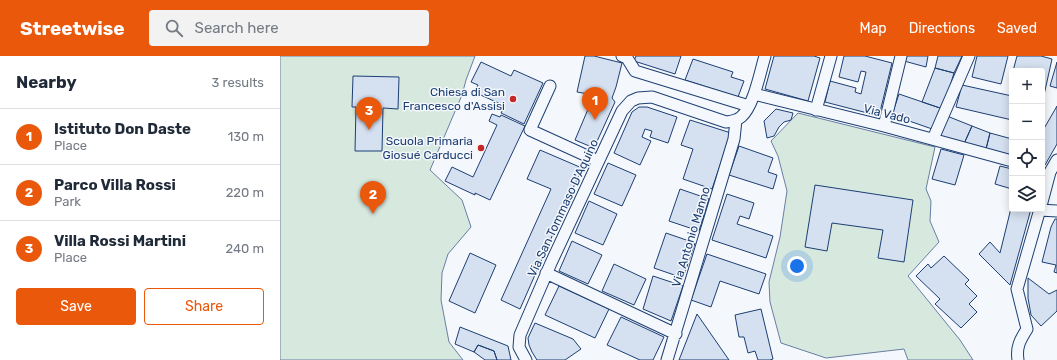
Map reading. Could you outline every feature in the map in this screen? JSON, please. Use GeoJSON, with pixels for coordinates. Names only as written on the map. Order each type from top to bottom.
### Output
{"type":"FeatureCollection","features":[{"type":"Feature","properties":{"kind":"street"},"geometry":{"type":"LineString","coordinates":[[622,56],[632,60],[634,71],[749,106]]}},
{"type":"Feature","properties":{"kind":"street"},"geometry":{"type":"LineString","coordinates":[[736,120],[742,116],[749,106],[765,56]]}},
{"type":"Feature","properties":{"kind":"street"},"geometry":{"type":"LineString","coordinates":[[816,110],[831,56]]}},
{"type":"Feature","properties":{"kind":"street"},"geometry":{"type":"LineString","coordinates":[[884,126],[900,56]]}},
{"type":"Feature","properties":{"kind":"street"},"geometry":{"type":"LineString","coordinates":[[933,139],[969,56]]}},
{"type":"Feature","properties":{"kind":"street"},"geometry":{"type":"LineString","coordinates":[[550,86],[530,130],[598,160]]}},
{"type":"Feature","properties":{"kind":"street","name":"Via Vado"},"geometry":{"type":"LineString","coordinates":[[754,94],[884,126],[1009,161]]}},
{"type":"Feature","properties":{"kind":"street","name":"Via San Tommaso D'Aquino"},"geometry":{"type":"LineString","coordinates":[[526,360],[519,347],[520,335],[546,273],[622,111],[631,101],[638,98],[652,97],[726,122],[736,120]]}},
{"type":"Feature","properties":{"kind":"street","name":"Via Antonio Manno"},"geometry":{"type":"LineString","coordinates":[[667,360],[734,139],[736,120]]}},
{"type":"Feature","properties":{"kind":"street"},"geometry":{"type":"LineString","coordinates":[[1046,171],[1057,160]]}},
{"type":"Feature","properties":{"kind":"street"},"geometry":{"type":"LineString","coordinates":[[1045,208],[1057,211]]}},
{"type":"Feature","properties":{"kind":"street"},"geometry":{"type":"LineString","coordinates":[[1018,360],[1017,352],[1019,341],[1027,329],[1017,289],[1040,212]]}},
{"type":"Feature","properties":{"kind":"street"},"geometry":{"type":"LineString","coordinates":[[546,273],[676,334]]}},
{"type":"Feature","properties":{"kind":"shaded area"},"geometry":{"type":"Polygon","coordinates":[[[280,56],[475,56],[462,95],[430,170],[462,200],[471,227],[448,254],[442,273],[441,300],[449,342],[463,360],[280,360],[280,56]]]}},
{"type":"Feature","properties":{"kind":"shaded area"},"geometry":{"type":"Polygon","coordinates":[[[798,113],[935,147],[926,189],[931,201],[930,221],[939,242],[908,276],[960,340],[973,360],[908,360],[904,349],[826,358],[781,343],[770,302],[769,282],[780,237],[787,191],[778,156],[771,141],[798,113]]]}},
{"type":"Feature","properties":{"kind":"building"},"geometry":{"type":"Polygon","coordinates":[[[585,56],[594,56],[622,63],[612,98],[615,102],[594,148],[575,140],[594,95],[577,92],[585,56]]]}},
{"type":"Feature","properties":{"kind":"building"},"geometry":{"type":"Polygon","coordinates":[[[636,56],[681,56],[675,74],[634,61],[636,56]]]}},
{"type":"Feature","properties":{"kind":"building"},"geometry":{"type":"Polygon","coordinates":[[[774,56],[814,56],[820,58],[808,101],[765,89],[774,56]]]}},
{"type":"Feature","properties":{"kind":"building"},"geometry":{"type":"Polygon","coordinates":[[[844,56],[865,56],[892,63],[879,116],[825,102],[830,81],[856,88],[855,92],[861,94],[866,72],[861,71],[858,82],[839,77],[844,56]]]}},
{"type":"Feature","properties":{"kind":"building"},"geometry":{"type":"Polygon","coordinates":[[[905,56],[928,56],[926,67],[904,61],[905,56]]]}},
{"type":"Feature","properties":{"kind":"building"},"geometry":{"type":"Polygon","coordinates":[[[938,56],[962,56],[954,73],[935,68],[938,56]]]}},
{"type":"Feature","properties":{"kind":"building"},"geometry":{"type":"Polygon","coordinates":[[[977,56],[1008,56],[1001,84],[972,77],[977,56]]]}},
{"type":"Feature","properties":{"kind":"building"},"geometry":{"type":"Polygon","coordinates":[[[1017,56],[1041,56],[1052,59],[1045,90],[1045,68],[1014,68],[1017,56]]]}},
{"type":"Feature","properties":{"kind":"building"},"geometry":{"type":"Polygon","coordinates":[[[693,59],[733,72],[731,77],[744,81],[738,97],[685,80],[693,59]]]}},
{"type":"Feature","properties":{"kind":"building","name":"Chiesa di San Francesco d'Assisi"},"geometry":{"type":"Polygon","coordinates":[[[481,62],[511,76],[514,70],[543,83],[524,124],[501,113],[505,106],[474,92],[478,85],[471,82],[481,62]]]}},
{"type":"Feature","properties":{"kind":"building"},"geometry":{"type":"Polygon","coordinates":[[[1057,62],[1057,88],[1050,86],[1057,62]]]}},
{"type":"Feature","properties":{"kind":"building"},"geometry":{"type":"Polygon","coordinates":[[[935,68],[954,73],[943,109],[922,102],[935,68]]]}},
{"type":"Feature","properties":{"kind":"building"},"geometry":{"type":"Polygon","coordinates":[[[353,76],[399,77],[398,109],[383,108],[382,151],[355,151],[356,107],[352,107],[353,76]]]}},
{"type":"Feature","properties":{"kind":"building"},"geometry":{"type":"Polygon","coordinates":[[[962,85],[1009,95],[1009,119],[956,107],[962,85]]]}},
{"type":"Feature","properties":{"kind":"building"},"geometry":{"type":"Polygon","coordinates":[[[899,94],[943,109],[935,130],[892,115],[899,94]]]}},
{"type":"Feature","properties":{"kind":"building"},"geometry":{"type":"Polygon","coordinates":[[[1057,106],[1057,144],[1045,165],[1045,140],[1045,127],[1057,106]]]}},
{"type":"Feature","properties":{"kind":"building"},"geometry":{"type":"Polygon","coordinates":[[[639,107],[647,107],[677,117],[668,143],[650,137],[652,131],[645,129],[642,137],[651,141],[640,165],[614,153],[632,112],[639,107]]]}},
{"type":"Feature","properties":{"kind":"building"},"geometry":{"type":"Polygon","coordinates":[[[776,109],[793,113],[791,120],[784,122],[774,136],[767,138],[764,121],[776,109]]]}},
{"type":"Feature","properties":{"kind":"building"},"geometry":{"type":"Polygon","coordinates":[[[492,114],[500,117],[501,115],[525,126],[490,200],[475,193],[475,195],[445,181],[452,167],[473,177],[497,125],[489,121],[492,114]]]}},
{"type":"Feature","properties":{"kind":"building"},"geometry":{"type":"Polygon","coordinates":[[[947,116],[972,126],[963,146],[939,135],[947,116]]]}},
{"type":"Feature","properties":{"kind":"building"},"geometry":{"type":"Polygon","coordinates":[[[690,120],[731,133],[712,189],[683,179],[693,149],[681,145],[690,120]]]}},
{"type":"Feature","properties":{"kind":"building"},"geometry":{"type":"Polygon","coordinates":[[[972,126],[990,133],[986,149],[963,146],[972,126]]]}},
{"type":"Feature","properties":{"kind":"building"},"geometry":{"type":"Polygon","coordinates":[[[990,133],[1009,138],[1009,156],[986,149],[990,133]]]}},
{"type":"Feature","properties":{"kind":"building"},"geometry":{"type":"Polygon","coordinates":[[[739,146],[773,158],[768,172],[777,175],[773,189],[729,175],[739,146]]]}},
{"type":"Feature","properties":{"kind":"building"},"geometry":{"type":"Polygon","coordinates":[[[941,149],[964,155],[955,185],[932,179],[941,149]]]}},
{"type":"Feature","properties":{"kind":"building"},"geometry":{"type":"Polygon","coordinates":[[[540,150],[582,168],[520,309],[501,300],[551,189],[527,179],[540,150]]]}},
{"type":"Feature","properties":{"kind":"building"},"geometry":{"type":"Polygon","coordinates":[[[608,163],[636,175],[622,206],[594,194],[608,163]]]}},
{"type":"Feature","properties":{"kind":"building"},"geometry":{"type":"Polygon","coordinates":[[[1000,166],[1009,168],[1009,188],[995,184],[1000,166]]]}},
{"type":"Feature","properties":{"kind":"building"},"geometry":{"type":"Polygon","coordinates":[[[815,185],[913,200],[904,262],[878,258],[883,230],[832,223],[827,251],[805,247],[815,185]]]}},
{"type":"Feature","properties":{"kind":"building"},"geometry":{"type":"Polygon","coordinates":[[[680,189],[709,199],[699,231],[669,221],[680,189]]]}},
{"type":"Feature","properties":{"kind":"building"},"geometry":{"type":"Polygon","coordinates":[[[727,194],[754,203],[749,219],[740,216],[737,224],[773,236],[766,258],[712,240],[727,194]]]}},
{"type":"Feature","properties":{"kind":"building"},"geometry":{"type":"Polygon","coordinates":[[[589,201],[617,214],[603,245],[575,233],[589,201]]]}},
{"type":"Feature","properties":{"kind":"building"},"geometry":{"type":"Polygon","coordinates":[[[1010,212],[1030,212],[1010,285],[979,254],[990,242],[1000,253],[1010,212]]]}},
{"type":"Feature","properties":{"kind":"building"},"geometry":{"type":"Polygon","coordinates":[[[1055,219],[1057,219],[1057,273],[1054,272],[1056,265],[1042,262],[1051,227],[1055,219]]]}},
{"type":"Feature","properties":{"kind":"building"},"geometry":{"type":"Polygon","coordinates":[[[666,233],[695,243],[683,278],[654,268],[666,233]]]}},
{"type":"Feature","properties":{"kind":"building"},"geometry":{"type":"Polygon","coordinates":[[[572,241],[602,255],[588,284],[559,271],[572,241]]]}},
{"type":"Feature","properties":{"kind":"building"},"geometry":{"type":"Polygon","coordinates":[[[470,253],[496,265],[475,313],[449,301],[470,253]]]}},
{"type":"Feature","properties":{"kind":"building"},"geometry":{"type":"Polygon","coordinates":[[[707,254],[766,274],[759,294],[720,281],[711,307],[691,300],[707,254]]]}},
{"type":"Feature","properties":{"kind":"building"},"geometry":{"type":"Polygon","coordinates":[[[944,256],[969,280],[965,284],[977,296],[969,304],[977,312],[961,328],[935,304],[940,299],[916,276],[928,264],[931,268],[944,256]]]}},
{"type":"Feature","properties":{"kind":"building"},"geometry":{"type":"Polygon","coordinates":[[[614,264],[646,279],[634,305],[602,291],[614,264]]]}},
{"type":"Feature","properties":{"kind":"building"},"geometry":{"type":"Polygon","coordinates":[[[653,276],[683,286],[671,321],[643,309],[653,276]]]}},
{"type":"Feature","properties":{"kind":"building"},"geometry":{"type":"Polygon","coordinates":[[[1028,278],[1049,294],[1057,290],[1057,311],[1041,326],[1031,315],[1028,298],[1028,278]]]}},
{"type":"Feature","properties":{"kind":"building"},"geometry":{"type":"Polygon","coordinates":[[[559,286],[609,309],[595,338],[545,315],[559,286]]]}},
{"type":"Feature","properties":{"kind":"building"},"geometry":{"type":"Polygon","coordinates":[[[761,309],[773,359],[770,360],[758,360],[755,351],[748,353],[744,337],[739,337],[735,315],[761,309]]]}},
{"type":"Feature","properties":{"kind":"building"},"geometry":{"type":"Polygon","coordinates":[[[697,314],[729,360],[679,360],[697,314]]]}},
{"type":"Feature","properties":{"kind":"building"},"geometry":{"type":"Polygon","coordinates":[[[621,317],[664,337],[653,360],[640,360],[607,345],[621,317]]]}},
{"type":"Feature","properties":{"kind":"building"},"geometry":{"type":"Polygon","coordinates":[[[535,323],[573,339],[581,349],[565,360],[537,360],[529,345],[528,338],[535,323]]]}},
{"type":"Feature","properties":{"kind":"building"},"geometry":{"type":"Polygon","coordinates":[[[460,327],[508,346],[511,360],[497,360],[494,351],[478,345],[474,352],[455,344],[460,327]]]}},
{"type":"Feature","properties":{"kind":"building"},"geometry":{"type":"Polygon","coordinates":[[[478,345],[494,351],[497,360],[485,360],[474,352],[478,345]]]}},
{"type":"Feature","properties":{"kind":"place","name":"Chiesa di San Francesco d'Assisi"},"geometry":{"type":"Point","coordinates":[513,99]}},
{"type":"Feature","properties":{"kind":"place","name":"Istituto Don Daste"},"geometry":{"type":"Point","coordinates":[595,120]}},
{"type":"Feature","properties":{"kind":"place","name":"Villa Rossi Martini"},"geometry":{"type":"Point","coordinates":[369,130]}},
{"type":"Feature","properties":{"kind":"place","name":"Scuola Primaria Giosué Carducci"},"geometry":{"type":"Point","coordinates":[481,148]}},
{"type":"Feature","properties":{"kind":"place","name":"Parco Villa Rossi"},"geometry":{"type":"Point","coordinates":[373,214]}}]}
